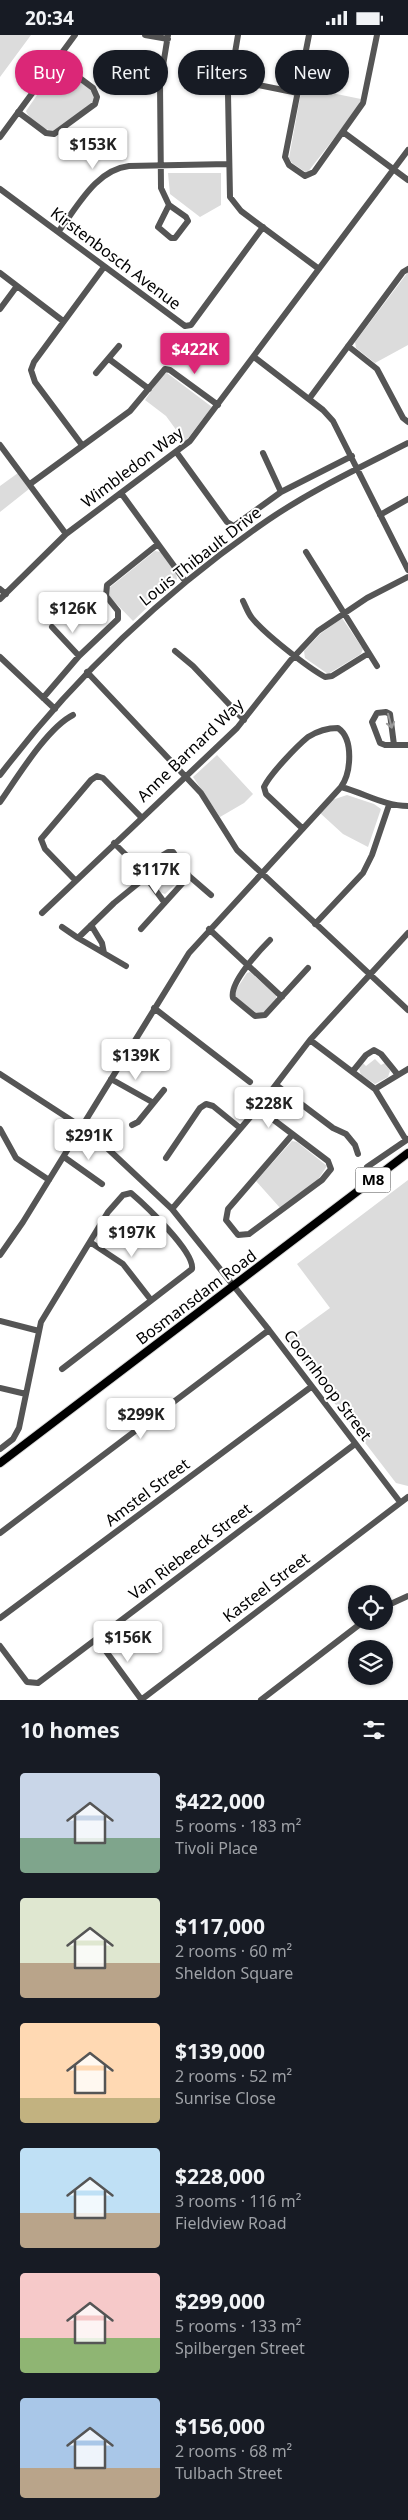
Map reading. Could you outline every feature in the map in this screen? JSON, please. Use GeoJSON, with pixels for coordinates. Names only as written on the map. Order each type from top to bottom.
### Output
{"type":"FeatureCollection","features":[{"type":"Feature","properties":{"kind":"main road","name":"Bosmansdam Road"},"geometry":{"type":"LineString","coordinates":[[0,1463],[408,1153]]}},
{"type":"Feature","properties":{"kind":"street"},"geometry":{"type":"LineString","coordinates":[[65,50],[76,35]]}},
{"type":"Feature","properties":{"kind":"street"},"geometry":{"type":"LineString","coordinates":[[144,35],[168,37],[160,84],[162,192],[169,205],[188,220],[188,223],[175,238],[171,238],[158,227],[169,205]]}},
{"type":"Feature","properties":{"kind":"street"},"geometry":{"type":"LineString","coordinates":[[235,50],[238,35]]}},
{"type":"Feature","properties":{"kind":"street"},"geometry":{"type":"LineString","coordinates":[[306,50],[309,35]]}},
{"type":"Feature","properties":{"kind":"street"},"geometry":{"type":"LineString","coordinates":[[298,95],[286,155],[289,165],[302,175],[309,176],[344,132],[363,103],[377,35]]}},
{"type":"Feature","properties":{"kind":"street"},"geometry":{"type":"LineString","coordinates":[[18,112],[40,129],[52,135],[96,102],[97,95],[94,88],[83,80]]}},
{"type":"Feature","properties":{"kind":"street"},"geometry":{"type":"LineString","coordinates":[[0,137],[31,95]]}},
{"type":"Feature","properties":{"kind":"street"},"geometry":{"type":"LineString","coordinates":[[229,95],[231,200],[241,211],[320,269]]}},
{"type":"Feature","properties":{"kind":"street"},"geometry":{"type":"LineString","coordinates":[[344,132],[408,180]]}},
{"type":"Feature","properties":{"kind":"street","name":"Wimbledon Way"},"geometry":{"type":"LineString","coordinates":[[0,599],[66,534],[177,453],[190,441],[408,150]]}},
{"type":"Feature","properties":{"kind":"street"},"geometry":{"type":"LineString","coordinates":[[58,233],[87,193],[105,174],[124,166],[229,165]]}},
{"type":"Feature","properties":{"kind":"street","name":"Kirstenbosch Avenue"},"geometry":{"type":"LineString","coordinates":[[0,189],[184,325],[189,326],[263,227]]}},
{"type":"Feature","properties":{"kind":"street"},"geometry":{"type":"LineString","coordinates":[[82,445],[31,374],[34,362],[104,267]]}},
{"type":"Feature","properties":{"kind":"street"},"geometry":{"type":"LineString","coordinates":[[309,399],[403,272],[408,269]]}},
{"type":"Feature","properties":{"kind":"street"},"geometry":{"type":"LineString","coordinates":[[0,273],[63,321]]}},
{"type":"Feature","properties":{"kind":"street"},"geometry":{"type":"LineString","coordinates":[[0,309],[17,286]]}},
{"type":"Feature","properties":{"kind":"street"},"geometry":{"type":"LineString","coordinates":[[96,373],[119,346]]}},
{"type":"Feature","properties":{"kind":"street"},"geometry":{"type":"LineString","coordinates":[[348,346],[377,369],[403,418],[408,422]]}},
{"type":"Feature","properties":{"kind":"street"},"geometry":{"type":"LineString","coordinates":[[254,357],[309,399],[333,421],[408,570]]}},
{"type":"Feature","properties":{"kind":"street"},"geometry":{"type":"LineString","coordinates":[[109,359],[149,389]]}},
{"type":"Feature","properties":{"kind":"street"},"geometry":{"type":"LineString","coordinates":[[30,484],[130,411],[162,371],[168,369],[218,405]]}},
{"type":"Feature","properties":{"kind":"street","name":"Louis Thibault Drive"},"geometry":{"type":"LineString","coordinates":[[0,775],[87,672],[167,595],[268,520],[408,443]]}},
{"type":"Feature","properties":{"kind":"street"},"geometry":{"type":"LineString","coordinates":[[0,445],[66,534]]}},
{"type":"Feature","properties":{"kind":"street"},"geometry":{"type":"LineString","coordinates":[[177,453],[229,524],[238,524],[281,492],[352,456]]}},
{"type":"Feature","properties":{"kind":"street"},"geometry":{"type":"LineString","coordinates":[[263,453],[281,492]]}},
{"type":"Feature","properties":{"kind":"street"},"geometry":{"type":"LineString","coordinates":[[121,493],[185,581]]}},
{"type":"Feature","properties":{"kind":"street"},"geometry":{"type":"LineString","coordinates":[[380,515],[408,499]]}},
{"type":"Feature","properties":{"kind":"street"},"geometry":{"type":"LineString","coordinates":[[43,698],[79,656],[118,619],[118,611],[105,593],[107,585],[158,544]]}},
{"type":"Feature","properties":{"kind":"street"},"geometry":{"type":"LineString","coordinates":[[306,552],[346,612],[377,665]]}},
{"type":"Feature","properties":{"kind":"street","name":"Anne Barnard Way"},"geometry":{"type":"LineString","coordinates":[[42,913],[244,719],[295,655],[318,631],[367,598],[408,577]]}},
{"type":"Feature","properties":{"kind":"street"},"geometry":{"type":"LineString","coordinates":[[0,589],[6,594]]}},
{"type":"Feature","properties":{"kind":"street"},"geometry":{"type":"LineString","coordinates":[[243,601],[252,618],[295,655],[322,675],[329,677],[370,653]]}},
{"type":"Feature","properties":{"kind":"street"},"geometry":{"type":"LineString","coordinates":[[52,627],[79,656]]}},
{"type":"Feature","properties":{"kind":"street"},"geometry":{"type":"LineString","coordinates":[[175,651],[193,666],[244,719]]}},
{"type":"Feature","properties":{"kind":"street"},"geometry":{"type":"LineString","coordinates":[[0,657],[55,709]]}},
{"type":"Feature","properties":{"kind":"street"},"geometry":{"type":"LineString","coordinates":[[87,672],[201,793],[231,843],[408,1010]]}},
{"type":"Feature","properties":{"kind":"street"},"geometry":{"type":"LineString","coordinates":[[394,745],[390,714],[386,712],[377,713],[372,724],[380,743],[394,745],[408,745]]}},
{"type":"Feature","properties":{"kind":"street"},"geometry":{"type":"LineString","coordinates":[[0,802],[27,763],[64,719],[73,715]]}},
{"type":"Feature","properties":{"kind":"street"},"geometry":{"type":"LineString","coordinates":[[0,1254],[64,1157],[189,953],[341,787],[348,774],[350,756],[342,731],[338,728],[313,734],[303,742],[264,785],[266,794],[302,828]]}},
{"type":"Feature","properties":{"kind":"street"},"geometry":{"type":"LineString","coordinates":[[16,754],[27,763]]}},
{"type":"Feature","properties":{"kind":"street"},"geometry":{"type":"LineString","coordinates":[[75,880],[45,849],[42,839],[91,780],[97,777],[103,778],[140,817]]}},
{"type":"Feature","properties":{"kind":"street"},"geometry":{"type":"LineString","coordinates":[[341,787],[356,791],[389,805],[408,806]]}},
{"type":"Feature","properties":{"kind":"street"},"geometry":{"type":"LineString","coordinates":[[315,924],[362,873],[372,855],[389,805]]}},
{"type":"Feature","properties":{"kind":"street"},"geometry":{"type":"LineString","coordinates":[[114,843],[140,869],[164,901]]}},
{"type":"Feature","properties":{"kind":"street"},"geometry":{"type":"LineString","coordinates":[[140,869],[170,851],[177,855],[189,876],[211,895]]}},
{"type":"Feature","properties":{"kind":"street"},"geometry":{"type":"LineString","coordinates":[[141,929],[164,901],[189,876]]}},
{"type":"Feature","properties":{"kind":"street"},"geometry":{"type":"LineString","coordinates":[[78,939],[90,925],[146,877]]}},
{"type":"Feature","properties":{"kind":"street"},"geometry":{"type":"LineString","coordinates":[[90,925],[101,940],[104,953]]}},
{"type":"Feature","properties":{"kind":"street"},"geometry":{"type":"LineString","coordinates":[[62,927],[78,939],[126,966]]}},
{"type":"Feature","properties":{"kind":"street"},"geometry":{"type":"LineString","coordinates":[[209,929],[282,997]]}},
{"type":"Feature","properties":{"kind":"street"},"geometry":{"type":"LineString","coordinates":[[172,1209],[258,1108],[310,1040],[408,933]]}},
{"type":"Feature","properties":{"kind":"street"},"geometry":{"type":"LineString","coordinates":[[270,941],[247,964],[232,992],[232,997],[255,1016],[260,1017],[282,997],[308,968]]}},
{"type":"Feature","properties":{"kind":"street"},"geometry":{"type":"LineString","coordinates":[[154,1008],[250,1082]]}},
{"type":"Feature","properties":{"kind":"street"},"geometry":{"type":"LineString","coordinates":[[310,1040],[353,1071],[374,1089],[407,1139],[367,1167]]}},
{"type":"Feature","properties":{"kind":"street"},"geometry":{"type":"LineString","coordinates":[[353,1071],[366,1055],[374,1051],[381,1054],[398,1075]]}},
{"type":"Feature","properties":{"kind":"street"},"geometry":{"type":"LineString","coordinates":[[374,1089],[408,1069]]}},
{"type":"Feature","properties":{"kind":"street","name":"Coornhoop Street"},"geometry":{"type":"LineString","coordinates":[[0,1074],[82,1127],[110,1149],[172,1209],[269,1330],[400,1502]]}},
{"type":"Feature","properties":{"kind":"street"},"geometry":{"type":"LineString","coordinates":[[111,1079],[152,1102]]}},
{"type":"Feature","properties":{"kind":"street"},"geometry":{"type":"LineString","coordinates":[[276,1085],[333,1128],[346,1134],[355,1145],[358,1154]]}},
{"type":"Feature","properties":{"kind":"street"},"geometry":{"type":"LineString","coordinates":[[132,1125],[138,1122],[164,1089]]}},
{"type":"Feature","properties":{"kind":"street"},"geometry":{"type":"LineString","coordinates":[[166,1158],[200,1108],[206,1104],[213,1106],[240,1128]]}},
{"type":"Feature","properties":{"kind":"street"},"geometry":{"type":"LineString","coordinates":[[258,1108],[328,1161],[330,1172],[250,1234],[238,1235],[226,1220],[228,1209],[292,1135]]}},
{"type":"Feature","properties":{"kind":"street"},"geometry":{"type":"LineString","coordinates":[[0,1129],[16,1158],[49,1180]]}},
{"type":"Feature","properties":{"kind":"street"},"geometry":{"type":"LineString","coordinates":[[64,1157],[102,1183]]}},
{"type":"Feature","properties":{"kind":"street"},"geometry":{"type":"LineString","coordinates":[[0,1449],[18,1433],[39,1331],[47,1310],[108,1212],[123,1195],[128,1193],[166,1228],[193,1264],[190,1272],[62,1369]]}},
{"type":"Feature","properties":{"kind":"street"},"geometry":{"type":"LineString","coordinates":[[90,1242],[123,1263],[151,1300]]}},
{"type":"Feature","properties":{"kind":"street"},"geometry":{"type":"LineString","coordinates":[[0,1321],[39,1331]]}},
{"type":"Feature","properties":{"kind":"street"},"geometry":{"type":"LineString","coordinates":[[0,1533],[269,1330]]}},
{"type":"Feature","properties":{"kind":"street","name":"Amstel Street"},"geometry":{"type":"LineString","coordinates":[[0,1618],[311,1387]]}},
{"type":"Feature","properties":{"kind":"street"},"geometry":{"type":"LineString","coordinates":[[0,1388],[26,1394]]}},
{"type":"Feature","properties":{"kind":"street","name":"Van Riebeeck Street"},"geometry":{"type":"LineString","coordinates":[[0,1646],[24,1679],[36,1684],[355,1444]]}},
{"type":"Feature","properties":{"kind":"street","name":"Kasteel Street"},"geometry":{"type":"LineString","coordinates":[[141,1700],[408,1497]]}},
{"type":"Feature","properties":{"kind":"street"},"geometry":{"type":"LineString","coordinates":[[393,1603],[408,1597]]}},
{"type":"Feature","properties":{"kind":"street"},"geometry":{"type":"LineString","coordinates":[[261,1700],[352,1630]]}},
{"type":"Feature","properties":{"kind":"street"},"geometry":{"type":"LineString","coordinates":[[97,1639],[141,1700]]}},
{"type":"Feature","properties":{"kind":"shaded area"},"geometry":{"type":"Polygon","coordinates":[[[0,35],[31,35],[20,50],[15,50],[15,57],[0,77],[0,35]]]}},
{"type":"Feature","properties":{"kind":"shaded area"},"geometry":{"type":"Polygon","coordinates":[[[83,84],[94,95],[94,101],[55,131],[51,131],[38,124],[30,118],[26,111],[37,95],[83,95],[83,84]]]}},
{"type":"Feature","properties":{"kind":"shaded area"},"geometry":{"type":"Polygon","coordinates":[[[301,95],[341,95],[361,99],[357,109],[307,173],[292,163],[289,158],[301,95]]]}},
{"type":"Feature","properties":{"kind":"shaded area"},"geometry":{"type":"Polygon","coordinates":[[[168,173],[221,173],[221,205],[200,217],[170,194],[168,173]]]}},
{"type":"Feature","properties":{"kind":"shaded area"},"geometry":{"type":"Polygon","coordinates":[[[408,272],[408,345],[375,363],[356,348],[355,342],[408,272]]]}},
{"type":"Feature","properties":{"kind":"shaded area"},"geometry":{"type":"Polygon","coordinates":[[[167,373],[212,407],[185,442],[166,416],[145,400],[163,374],[167,373]]]}},
{"type":"Feature","properties":{"kind":"shaded area"},"geometry":{"type":"Polygon","coordinates":[[[18,473],[29,489],[0,512],[0,486],[18,473]]]}},
{"type":"Feature","properties":{"kind":"shaded area"},"geometry":{"type":"Polygon","coordinates":[[[155,551],[161,552],[176,573],[177,579],[133,621],[108,595],[109,588],[155,551]]]}},
{"type":"Feature","properties":{"kind":"shaded area"},"geometry":{"type":"Polygon","coordinates":[[[342,618],[363,649],[361,654],[328,674],[305,658],[304,651],[320,634],[342,618]]]}},
{"type":"Feature","properties":{"kind":"shaded area"},"geometry":{"type":"Polygon","coordinates":[[[217,755],[253,794],[244,803],[220,817],[193,777],[217,755]]]}},
{"type":"Feature","properties":{"kind":"shaded area"},"geometry":{"type":"Polygon","coordinates":[[[347,795],[374,804],[381,809],[368,847],[343,834],[320,813],[332,800],[347,795]]]}},
{"type":"Feature","properties":{"kind":"shaded area"},"geometry":{"type":"Polygon","coordinates":[[[167,855],[174,856],[185,875],[165,894],[159,892],[147,871],[149,866],[167,855]]]}},
{"type":"Feature","properties":{"kind":"shaded area"},"geometry":{"type":"Polygon","coordinates":[[[250,972],[276,995],[276,999],[264,1012],[258,1014],[236,998],[234,993],[247,973],[250,972]]]}},
{"type":"Feature","properties":{"kind":"shaded area"},"geometry":{"type":"Polygon","coordinates":[[[375,1059],[381,1065],[385,1063],[390,1071],[388,1077],[375,1084],[361,1075],[359,1069],[363,1063],[366,1066],[375,1059]]]}},
{"type":"Feature","properties":{"kind":"shaded area"},"geometry":{"type":"Polygon","coordinates":[[[292,1141],[297,1142],[327,1166],[317,1181],[281,1209],[256,1181],[292,1141]]]}},
{"type":"Feature","properties":{"kind":"shaded area"},"geometry":{"type":"Polygon","coordinates":[[[408,1180],[408,1486],[396,1483],[286,1340],[330,1308],[297,1264],[408,1180]]]}}]}
